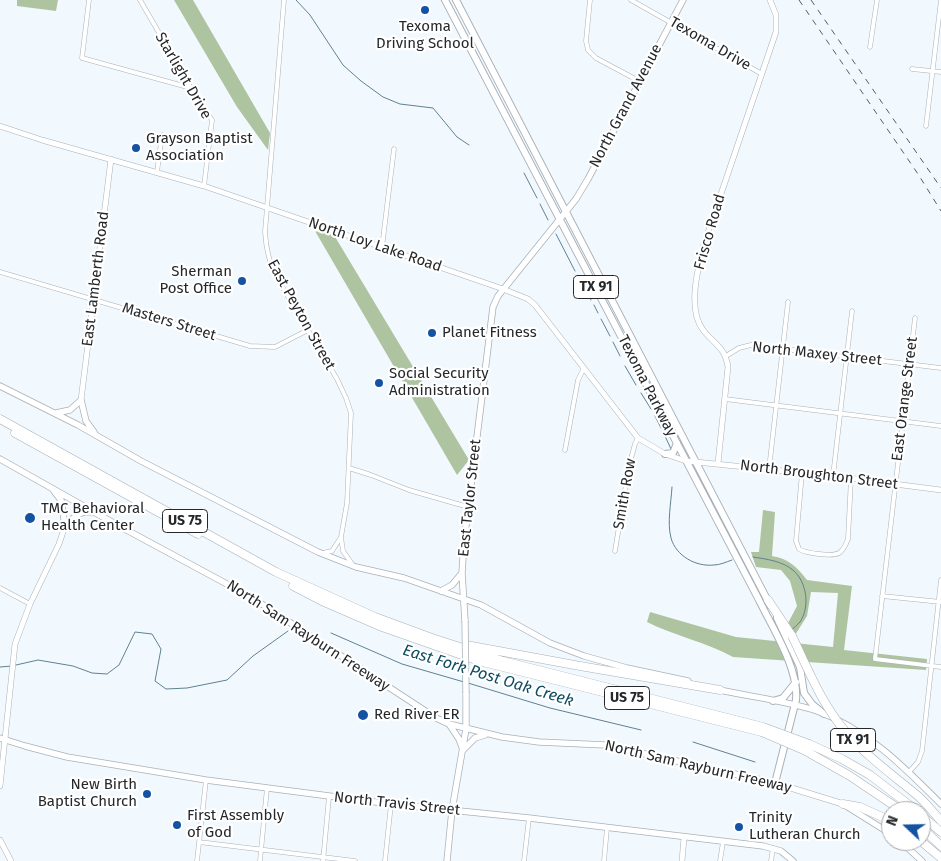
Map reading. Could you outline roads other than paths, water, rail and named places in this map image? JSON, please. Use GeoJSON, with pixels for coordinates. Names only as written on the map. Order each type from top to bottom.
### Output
{"type":"FeatureCollection","features":[{"type":"Feature","properties":{"kind":"highway","name":"North Sam Rayburn Freeway"},"geometry":{"type":"LineString","coordinates":[[0,419],[276,572],[358,610],[432,638],[503,661],[763,729],[806,747],[842,759],[870,775],[904,801]]}},
{"type":"Feature","properties":{"kind":"highway","name":"North Sam Rayburn Freeway"},"geometry":{"type":"LineString","coordinates":[[0,425],[314,596],[382,627],[479,661],[763,729]]}},
{"type":"Feature","properties":{"kind":"highway","name":"TX 91"},"geometry":{"type":"LineString","coordinates":[[768,600],[792,636],[826,702],[845,731],[878,764],[920,797],[941,821]]}},
{"type":"Feature","properties":{"kind":"highway"},"geometry":{"type":"LineString","coordinates":[[432,638],[720,690]]}},
{"type":"Feature","properties":{"kind":"highway","name":"North Sam Rayburn Freeway"},"geometry":{"type":"LineString","coordinates":[[806,747],[887,801]]}},
{"type":"Feature","properties":{"kind":"highway"},"geometry":{"type":"LineString","coordinates":[[843,804],[860,807],[881,816]]}},
{"type":"Feature","properties":{"kind":"highway"},"geometry":{"type":"LineString","coordinates":[[931,823],[941,832]]}},
{"type":"Feature","properties":{"kind":"highway"},"geometry":{"type":"LineString","coordinates":[[931,836],[941,846]]}},
{"type":"Feature","properties":{"kind":"highway"},"geometry":{"type":"LineString","coordinates":[[931,850],[941,858]]}},
{"type":"Feature","properties":{"kind":"main road","name":"Texoma Parkway"},"geometry":{"type":"LineString","coordinates":[[445,0],[746,575],[793,670],[797,689],[775,783]]}},
{"type":"Feature","properties":{"kind":"main road","name":"Texoma Parkway"},"geometry":{"type":"LineString","coordinates":[[456,0],[768,600],[800,667],[802,687],[807,698],[824,714]]}},
{"type":"Feature","properties":{"kind":"main road","name":"North Grand Avenue"},"geometry":{"type":"LineString","coordinates":[[566,211],[588,179],[683,0]]}},
{"type":"Feature","properties":{"kind":"main road","name":"East Taylor Street"},"geometry":{"type":"LineString","coordinates":[[447,861],[452,810],[466,729],[465,600],[462,573],[490,320],[493,307],[503,289],[566,211]]}},
{"type":"Feature","properties":{"kind":"main road"},"geometry":{"type":"LineString","coordinates":[[0,386],[318,552],[356,567],[404,578],[491,610],[550,643],[584,656],[720,690],[794,705],[824,714],[871,741],[900,763],[941,804]]}},
{"type":"Feature","properties":{"kind":"main road"},"geometry":{"type":"LineString","coordinates":[[53,413],[70,410],[81,400],[86,422],[96,435]]}},
{"type":"Feature","properties":{"kind":"main road"},"geometry":{"type":"LineString","coordinates":[[665,454],[673,453],[677,443]]}},
{"type":"Feature","properties":{"kind":"main road","name":"North Sam Rayburn Freeway"},"geometry":{"type":"LineString","coordinates":[[0,459],[251,597],[420,708],[449,724],[487,734],[540,742],[605,744],[775,783],[843,804],[881,828]]}},
{"type":"Feature","properties":{"kind":"main road"},"geometry":{"type":"LineString","coordinates":[[50,486],[61,500],[65,526]]}},
{"type":"Feature","properties":{"kind":"main road"},"geometry":{"type":"LineString","coordinates":[[65,526],[79,514],[86,511],[94,512]]}},
{"type":"Feature","properties":{"kind":"main road"},"geometry":{"type":"LineString","coordinates":[[441,591],[452,585],[462,573]]}},
{"type":"Feature","properties":{"kind":"main road"},"geometry":{"type":"LineString","coordinates":[[746,575],[754,574]]}},
{"type":"Feature","properties":{"kind":"main road"},"geometry":{"type":"LineString","coordinates":[[774,701],[783,698],[796,682]]}},
{"type":"Feature","properties":{"kind":"main road"},"geometry":{"type":"LineString","coordinates":[[449,724],[459,739],[462,750],[475,738],[487,734]]}},
{"type":"Feature","properties":{"kind":"main road","name":"North Travis Street"},"geometry":{"type":"LineString","coordinates":[[2,739],[67,757],[206,780],[329,797],[529,818],[774,848],[793,861]]}},
{"type":"Feature","properties":{"kind":"main road"},"geometry":{"type":"LineString","coordinates":[[911,851],[922,861]]}},
{"type":"Feature","properties":{"kind":"street"},"geometry":{"type":"LineString","coordinates":[[89,0],[82,58],[191,88]]}},
{"type":"Feature","properties":{"kind":"street","name":"Starlight Drive"},"geometry":{"type":"LineString","coordinates":[[140,0],[191,88],[212,120],[204,186]]}},
{"type":"Feature","properties":{"kind":"street","name":"East Peyton Street"},"geometry":{"type":"LineString","coordinates":[[284,0],[265,232],[266,249],[270,264],[337,379],[346,398],[351,421],[347,503],[341,538]]}},
{"type":"Feature","properties":{"kind":"street"},"geometry":{"type":"LineString","coordinates":[[590,0],[586,41],[588,50],[596,58],[639,81]]}},
{"type":"Feature","properties":{"kind":"street","name":"Texoma Drive"},"geometry":{"type":"LineString","coordinates":[[631,0],[762,74]]}},
{"type":"Feature","properties":{"kind":"street","name":"Frisco Road"},"geometry":{"type":"LineString","coordinates":[[726,356],[696,320],[694,308],[698,267],[704,244],[776,32],[776,15],[770,0]]}},
{"type":"Feature","properties":{"kind":"street"},"geometry":{"type":"LineString","coordinates":[[870,47],[877,0]]}},
{"type":"Feature","properties":{"kind":"street"},"geometry":{"type":"LineString","coordinates":[[926,126],[941,0]]}},
{"type":"Feature","properties":{"kind":"street"},"geometry":{"type":"LineString","coordinates":[[912,69],[941,72]]}},
{"type":"Feature","properties":{"kind":"street","name":"North Loy Lake Road"},"geometry":{"type":"LineString","coordinates":[[0,126],[47,142],[204,186],[528,299],[536,305],[638,438],[665,454],[686,461]]}},
{"type":"Feature","properties":{"kind":"street"},"geometry":{"type":"LineString","coordinates":[[157,172],[162,134]]}},
{"type":"Feature","properties":{"kind":"street"},"geometry":{"type":"LineString","coordinates":[[382,247],[394,150]]}},
{"type":"Feature","properties":{"kind":"street","name":"East Lamberth Road"},"geometry":{"type":"LineString","coordinates":[[81,400],[111,159]]}},
{"type":"Feature","properties":{"kind":"street","name":"Masters Street"},"geometry":{"type":"LineString","coordinates":[[0,272],[250,346],[275,347],[308,330]]}},
{"type":"Feature","properties":{"kind":"street"},"geometry":{"type":"LineString","coordinates":[[769,469],[788,302]]}},
{"type":"Feature","properties":{"kind":"street"},"geometry":{"type":"LineString","coordinates":[[833,476],[852,311]]}},
{"type":"Feature","properties":{"kind":"street","name":"East Orange Street"},"geometry":{"type":"LineString","coordinates":[[915,318],[875,659],[931,666]]}},
{"type":"Feature","properties":{"kind":"street","name":"North Maxey Street"},"geometry":{"type":"LineString","coordinates":[[726,356],[745,345],[941,368]]}},
{"type":"Feature","properties":{"kind":"street"},"geometry":{"type":"LineString","coordinates":[[718,463],[728,367],[726,356]]}},
{"type":"Feature","properties":{"kind":"street"},"geometry":{"type":"LineString","coordinates":[[565,450],[578,380],[584,368]]}},
{"type":"Feature","properties":{"kind":"street"},"geometry":{"type":"LineString","coordinates":[[725,399],[941,426]]}},
{"type":"Feature","properties":{"kind":"street","name":"Smith Row"},"geometry":{"type":"LineString","coordinates":[[615,551],[630,466],[638,438]]}},
{"type":"Feature","properties":{"kind":"street","name":"North Broughton Street"},"geometry":{"type":"LineString","coordinates":[[686,461],[852,478],[941,490]]}},
{"type":"Feature","properties":{"kind":"street"},"geometry":{"type":"LineString","coordinates":[[349,468],[409,490],[468,507]]}},
{"type":"Feature","properties":{"kind":"street"},"geometry":{"type":"LineString","coordinates":[[802,473],[796,541],[799,548],[806,552],[834,554],[845,546],[848,539],[852,478]]}},
{"type":"Feature","properties":{"kind":"street"},"geometry":{"type":"LineString","coordinates":[[0,786],[2,739],[13,658],[19,630],[59,544],[65,526]]}},
{"type":"Feature","properties":{"kind":"street"},"geometry":{"type":"LineString","coordinates":[[318,552],[326,553],[332,551],[341,538]]}},
{"type":"Feature","properties":{"kind":"street"},"geometry":{"type":"LineString","coordinates":[[341,538],[342,547],[346,555],[356,567]]}},
{"type":"Feature","properties":{"kind":"street"},"geometry":{"type":"LineString","coordinates":[[909,772],[918,762],[922,751],[941,580]]}},
{"type":"Feature","properties":{"kind":"street"},"geometry":{"type":"LineString","coordinates":[[0,588],[30,604]]}},
{"type":"Feature","properties":{"kind":"street"},"geometry":{"type":"LineString","coordinates":[[882,596],[940,602]]}},
{"type":"Feature","properties":{"kind":"street"},"geometry":{"type":"LineString","coordinates":[[931,666],[941,667]]}},
{"type":"Feature","properties":{"kind":"street"},"geometry":{"type":"LineString","coordinates":[[197,861],[206,780]]}},
{"type":"Feature","properties":{"kind":"street"},"geometry":{"type":"LineString","coordinates":[[260,861],[268,788]]}},
{"type":"Feature","properties":{"kind":"street"},"geometry":{"type":"LineString","coordinates":[[323,859],[329,797]]}},
{"type":"Feature","properties":{"kind":"street"},"geometry":{"type":"LineString","coordinates":[[385,861],[391,804]]}},
{"type":"Feature","properties":{"kind":"street"},"geometry":{"type":"LineString","coordinates":[[524,861],[529,818]]}},
{"type":"Feature","properties":{"kind":"street"},"geometry":{"type":"LineString","coordinates":[[604,861],[607,828]]}},
{"type":"Feature","properties":{"kind":"street"},"geometry":{"type":"LineString","coordinates":[[682,861],[684,838]]}},
{"type":"Feature","properties":{"kind":"street"},"geometry":{"type":"LineString","coordinates":[[0,840],[11,861]]}},
{"type":"Feature","properties":{"kind":"street"},"geometry":{"type":"LineString","coordinates":[[199,842],[323,859],[355,861]]}},
{"type":"Feature","properties":{"kind":"street"},"geometry":{"type":"LineString","coordinates":[[720,861],[723,842]]}},
{"type":"Feature","properties":{"kind":"street"},"geometry":{"type":"LineString","coordinates":[[771,861],[774,848]]}},
{"type":"Feature","properties":{"kind":"waterway"},"geometry":{"type":"LineString","coordinates":[[296,0],[310,15],[343,65],[361,81],[383,97],[400,104],[433,108],[457,137],[469,145]]}},
{"type":"Feature","properties":{"kind":"waterway"},"geometry":{"type":"LineString","coordinates":[[524,173],[537,198]]}},
{"type":"Feature","properties":{"kind":"waterway"},"geometry":{"type":"LineString","coordinates":[[540,204],[548,220]]}},
{"type":"Feature","properties":{"kind":"waterway"},"geometry":{"type":"LineString","coordinates":[[556,234],[575,271]]}},
{"type":"Feature","properties":{"kind":"waterway"},"geometry":{"type":"LineString","coordinates":[[579,277],[591,300]]}},
{"type":"Feature","properties":{"kind":"waterway"},"geometry":{"type":"LineString","coordinates":[[594,305],[598,313]]}},
{"type":"Feature","properties":{"kind":"waterway"},"geometry":{"type":"LineString","coordinates":[[601,319],[610,336]]}},
{"type":"Feature","properties":{"kind":"waterway"},"geometry":{"type":"LineString","coordinates":[[613,342],[620,356]]}},
{"type":"Feature","properties":{"kind":"waterway"},"geometry":{"type":"LineString","coordinates":[[625,366],[636,385]]}},
{"type":"Feature","properties":{"kind":"waterway"},"geometry":{"type":"LineString","coordinates":[[641,393],[651,409]]}},
{"type":"Feature","properties":{"kind":"waterway"},"geometry":{"type":"LineString","coordinates":[[655,416],[661,428]]}},
{"type":"Feature","properties":{"kind":"waterway"},"geometry":{"type":"LineString","coordinates":[[665,436],[671,449]]}},
{"type":"Feature","properties":{"kind":"waterway"},"geometry":{"type":"LineString","coordinates":[[672,487],[669,526],[671,538],[677,550],[688,559],[700,564],[716,565],[732,560]]}},
{"type":"Feature","properties":{"kind":"waterway"},"geometry":{"type":"LineString","coordinates":[[753,557],[785,565],[794,571],[802,582],[806,595],[805,609],[800,622],[791,630]]}},
{"type":"Feature","properties":{"kind":"waterway","name":"East Fork Post Oak Creek"},"geometry":{"type":"LineString","coordinates":[[16,665],[38,660],[73,666],[92,673],[107,674],[119,665],[135,632],[152,634],[161,649],[155,681],[166,689],[187,688],[227,680],[253,656],[288,631]]}},
{"type":"Feature","properties":{"kind":"waterway","name":"East Fork Post Oak Creek"},"geometry":{"type":"LineString","coordinates":[[331,633],[402,664],[464,682]]}},
{"type":"Feature","properties":{"kind":"waterway","name":"East Fork Post Oak Creek"},"geometry":{"type":"LineString","coordinates":[[0,667],[12,666]]}},
{"type":"Feature","properties":{"kind":"waterway","name":"East Fork Post Oak Creek"},"geometry":{"type":"LineString","coordinates":[[468,683],[550,708],[641,730]]}},
{"type":"Feature","properties":{"kind":"waterway","name":"East Fork Post Oak Creek"},"geometry":{"type":"LineString","coordinates":[[693,742],[755,762]]}},
{"type":"Feature","properties":{"kind":"railway"},"geometry":{"type":"LineString","coordinates":[[799,0],[918,174],[941,211]]}},
{"type":"Feature","properties":{"kind":"railway"},"geometry":{"type":"LineString","coordinates":[[811,0],[941,188]]}},
{"type":"Feature","properties":{"kind":"place","name":"Texoma Driving School"},"geometry":{"type":"Point","coordinates":[425,10]}},
{"type":"Feature","properties":{"kind":"place","name":"Grayson Baptist Association"},"geometry":{"type":"Point","coordinates":[136,148]}},
{"type":"Feature","properties":{"kind":"place","name":"Sherman Post Office"},"geometry":{"type":"Point","coordinates":[242,281]}},
{"type":"Feature","properties":{"kind":"place","name":"Planet Fitness"},"geometry":{"type":"Point","coordinates":[432,333]}},
{"type":"Feature","properties":{"kind":"place","name":"Social Security Administration"},"geometry":{"type":"Point","coordinates":[379,383]}},
{"type":"Feature","properties":{"kind":"place","name":"TMC Behavioral Health Center"},"geometry":{"type":"Point","coordinates":[30,518]}},
{"type":"Feature","properties":{"kind":"place","name":"Red River ER"},"geometry":{"type":"Point","coordinates":[363,715]}},
{"type":"Feature","properties":{"kind":"place","name":"New Birth Baptist Church"},"geometry":{"type":"Point","coordinates":[147,794]}},
{"type":"Feature","properties":{"kind":"place","name":"First Assembly of God"},"geometry":{"type":"Point","coordinates":[177,825]}},
{"type":"Feature","properties":{"kind":"place","name":"Trinity Lutheran Church"},"geometry":{"type":"Point","coordinates":[739,827]}}]}
